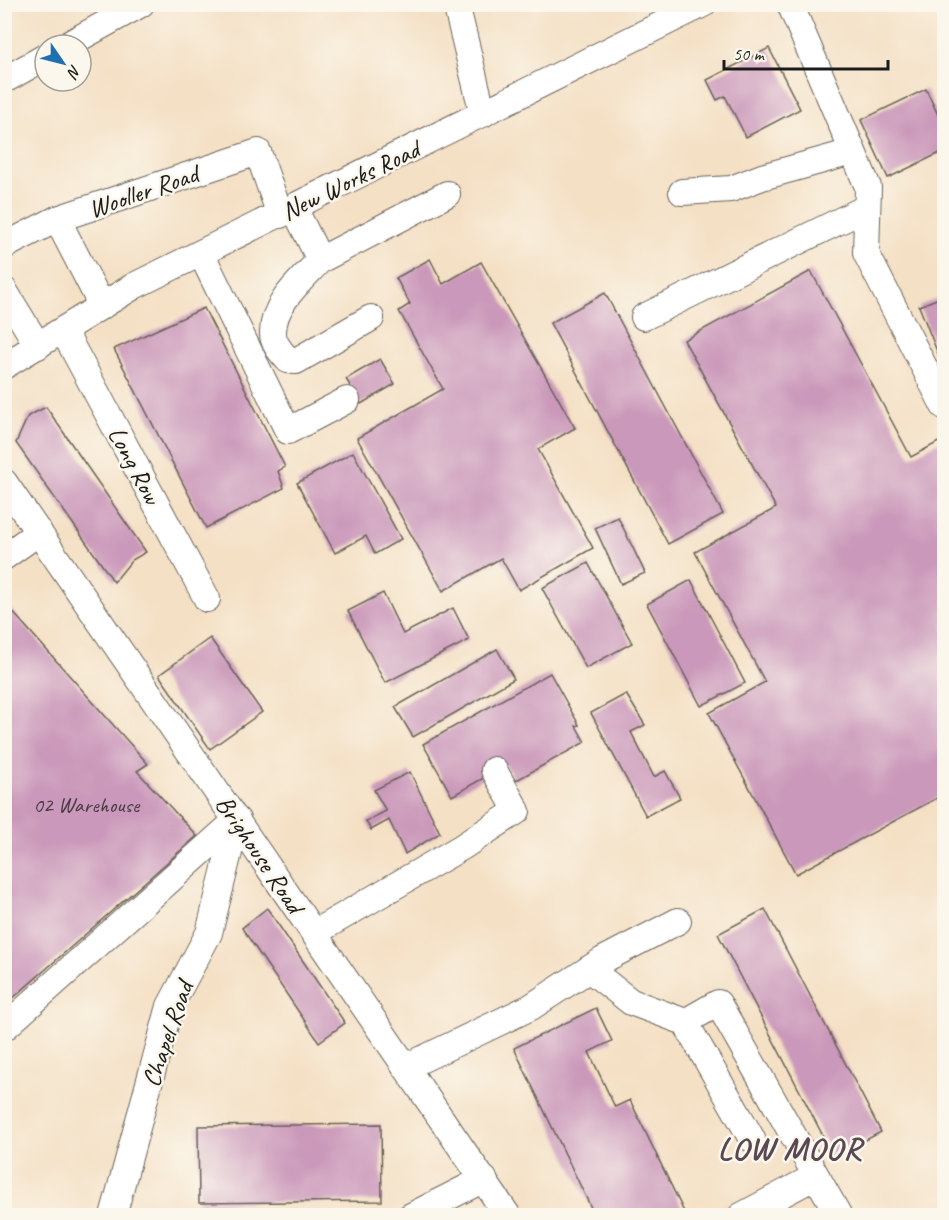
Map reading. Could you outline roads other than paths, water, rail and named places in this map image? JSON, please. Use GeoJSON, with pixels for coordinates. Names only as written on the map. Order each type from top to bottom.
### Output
{"type":"FeatureCollection","features":[{"type":"Feature","properties":{"kind":"street"},"geometry":{"type":"LineString","coordinates":[[89,33],[141,4]]}},
{"type":"Feature","properties":{"kind":"street"},"geometry":{"type":"LineString","coordinates":[[456,4],[483,114]]}},
{"type":"Feature","properties":{"kind":"street","name":"New Works Road"},"geometry":{"type":"LineString","coordinates":[[4,366],[134,286],[703,4]]}},
{"type":"Feature","properties":{"kind":"street"},"geometry":{"type":"LineString","coordinates":[[790,4],[868,187],[866,253],[945,406]]}},
{"type":"Feature","properties":{"kind":"street"},"geometry":{"type":"LineString","coordinates":[[4,71],[8,78],[33,64]]}},
{"type":"Feature","properties":{"kind":"street"},"geometry":{"type":"LineString","coordinates":[[682,192],[731,189],[762,177],[852,150]]}},
{"type":"Feature","properties":{"kind":"street","name":"Wooller Road"},"geometry":{"type":"LineString","coordinates":[[102,306],[57,219],[258,152],[287,211]]}},
{"type":"Feature","properties":{"kind":"street"},"geometry":{"type":"LineString","coordinates":[[371,318],[296,361],[288,360],[279,350],[272,333],[276,316],[291,291],[320,260],[447,194]]}},
{"type":"Feature","properties":{"kind":"street"},"geometry":{"type":"LineString","coordinates":[[644,317],[866,208]]}},
{"type":"Feature","properties":{"kind":"street"},"geometry":{"type":"LineString","coordinates":[[287,211],[320,260]]}},
{"type":"Feature","properties":{"kind":"street"},"geometry":{"type":"LineString","coordinates":[[4,246],[57,219]]}},
{"type":"Feature","properties":{"kind":"street"},"geometry":{"type":"LineString","coordinates":[[201,254],[288,430],[347,400]]}},
{"type":"Feature","properties":{"kind":"street"},"geometry":{"type":"LineString","coordinates":[[4,290],[38,346]]}},
{"type":"Feature","properties":{"kind":"street","name":"Long Row"},"geometry":{"type":"LineString","coordinates":[[63,330],[207,599]]}},
{"type":"Feature","properties":{"kind":"street","name":"Brighouse Road"},"geometry":{"type":"LineString","coordinates":[[7,488],[508,1215]]}},
{"type":"Feature","properties":{"kind":"street"},"geometry":{"type":"LineString","coordinates":[[4,557],[39,532]]}},
{"type":"Feature","properties":{"kind":"street"},"geometry":{"type":"LineString","coordinates":[[314,933],[462,847],[517,811],[494,770]]}},
{"type":"Feature","properties":{"kind":"street"},"geometry":{"type":"LineString","coordinates":[[4,1028],[237,820]]}},
{"type":"Feature","properties":{"kind":"street","name":"Chapel Road"},"geometry":{"type":"LineString","coordinates":[[113,1215],[170,1006],[209,933],[237,820]]}},
{"type":"Feature","properties":{"kind":"street"},"geometry":{"type":"LineString","coordinates":[[406,1067],[531,1007],[589,969],[678,921]]}},
{"type":"Feature","properties":{"kind":"street"},"geometry":{"type":"LineString","coordinates":[[589,969],[631,1002],[685,1022],[752,1139]]}},
{"type":"Feature","properties":{"kind":"street"},"geometry":{"type":"LineString","coordinates":[[685,1022],[718,1003],[838,1215]]}},
{"type":"Feature","properties":{"kind":"street"},"geometry":{"type":"LineString","coordinates":[[741,1215],[816,1176]]}},
{"type":"Feature","properties":{"kind":"street"},"geometry":{"type":"LineString","coordinates":[[411,1215],[484,1179]]}},
{"type":"Feature","properties":{"kind":"district","name":"LOW MOOR"},"geometry":{"type":"Point","coordinates":[790,1148]}}]}
